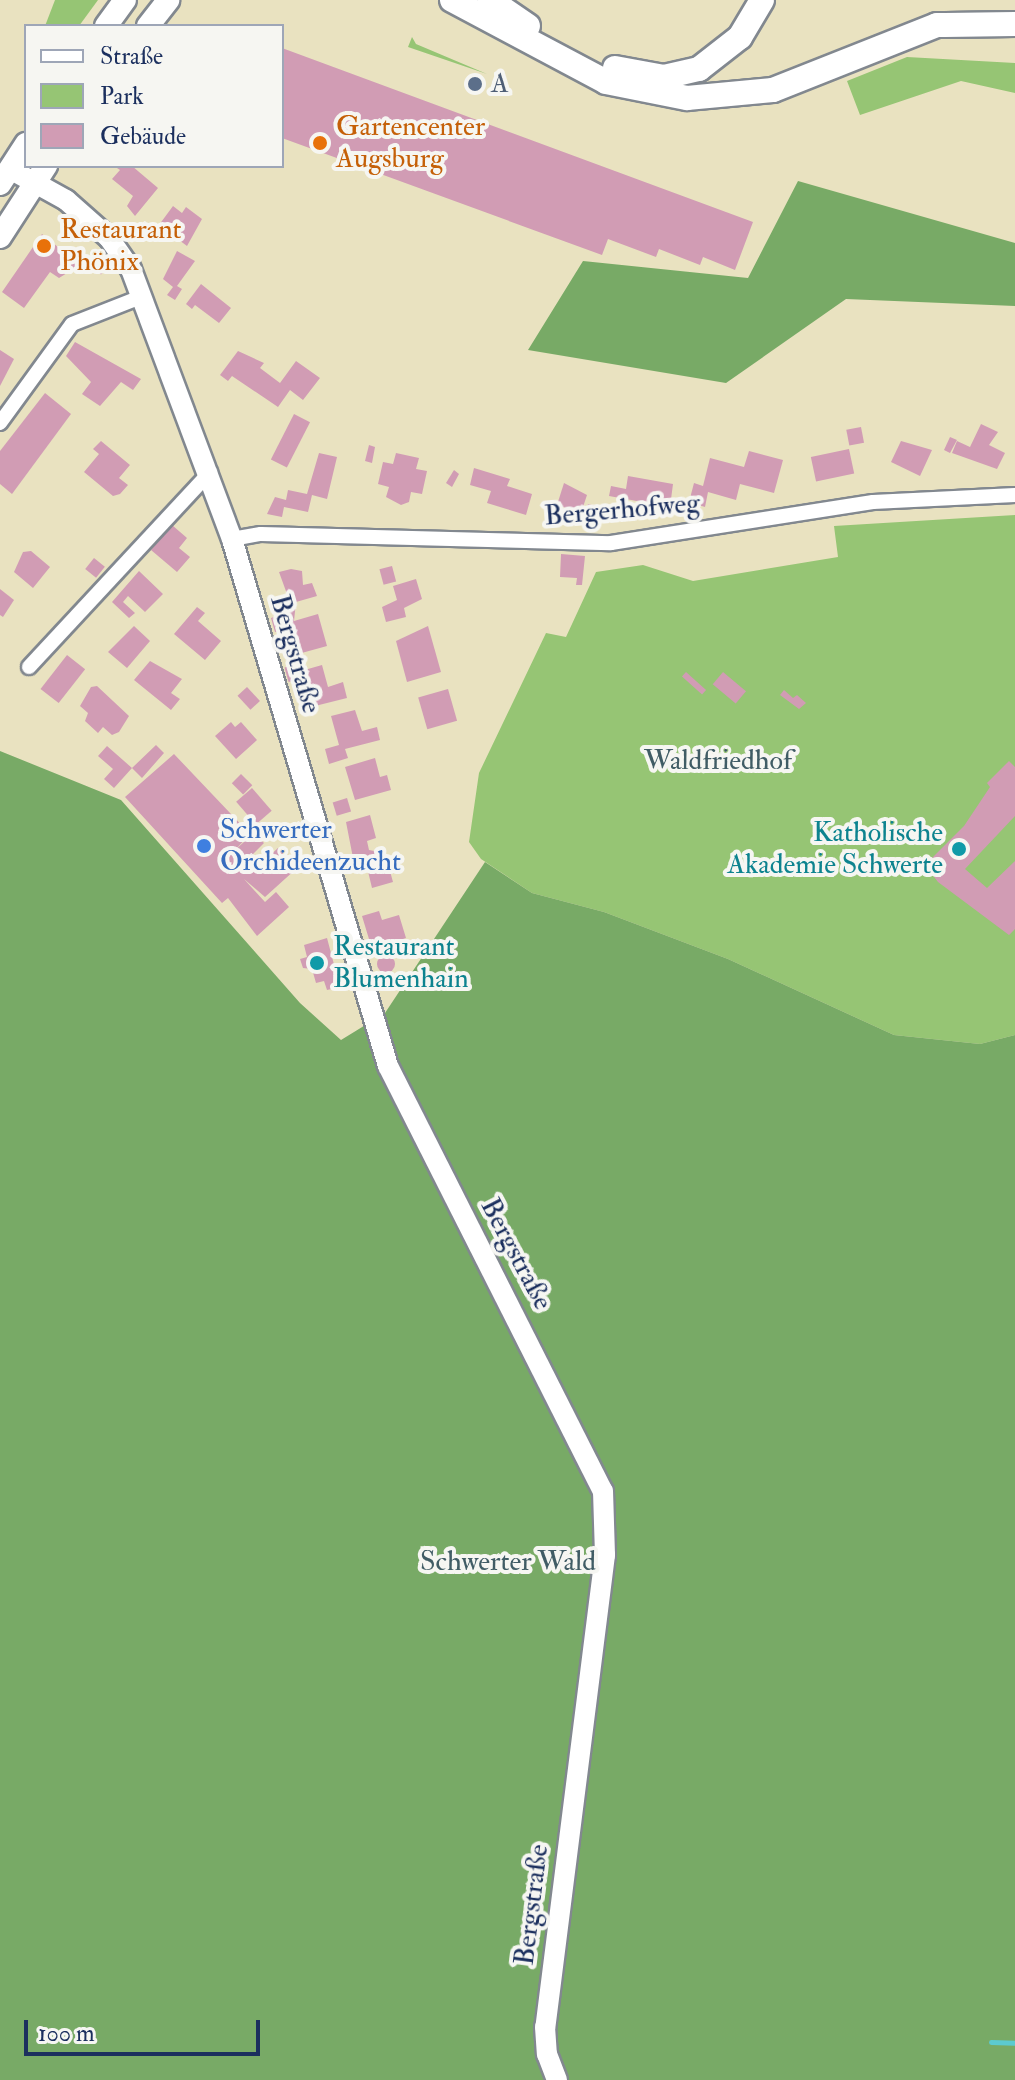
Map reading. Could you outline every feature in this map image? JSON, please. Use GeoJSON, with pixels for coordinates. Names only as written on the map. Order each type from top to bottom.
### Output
{"type":"FeatureCollection","features":[{"type":"Feature","properties":{"kind":"highway"},"geometry":{"type":"LineString","coordinates":[[452,0],[586,73],[670,98],[737,97],[773,90],[937,25],[1015,24]]}},
{"type":"Feature","properties":{"kind":"highway"},"geometry":{"type":"LineString","coordinates":[[490,0],[596,62],[664,77],[689,73],[720,55],[747,28],[762,0]]}},
{"type":"Feature","properties":{"kind":"main road"},"geometry":{"type":"LineString","coordinates":[[107,24],[125,0]]}},
{"type":"Feature","properties":{"kind":"main road"},"geometry":{"type":"LineString","coordinates":[[150,24],[168,0]]}},
{"type":"Feature","properties":{"kind":"main road"},"geometry":{"type":"LineString","coordinates":[[3,173],[24,147]]}},
{"type":"Feature","properties":{"kind":"main road","name":"Bergstraße"},"geometry":{"type":"LineString","coordinates":[[3,173],[42,173],[116,247],[143,296],[232,539],[388,1066],[594,1466],[607,1504],[605,1555],[545,2027],[547,2054],[557,2080]]}},
{"type":"Feature","properties":{"kind":"main road"},"geometry":{"type":"LineString","coordinates":[[0,237],[42,173]]}},
{"type":"Feature","properties":{"kind":"street"},"geometry":{"type":"LineString","coordinates":[[0,423],[72,324],[143,296]]}},
{"type":"Feature","properties":{"kind":"street"},"geometry":{"type":"LineString","coordinates":[[29,667],[210,472]]}},
{"type":"Feature","properties":{"kind":"street","name":"Bergerhofweg"},"geometry":{"type":"LineString","coordinates":[[232,539],[261,534],[611,543],[873,502],[1015,495]]}},
{"type":"Feature","properties":{"kind":"green space"},"geometry":{"type":"Polygon","coordinates":[[[55,0],[98,0],[80,24],[46,24],[55,0]]]}},
{"type":"Feature","properties":{"kind":"green space"},"geometry":{"type":"Polygon","coordinates":[[[412,37],[416,44],[487,74],[408,47],[412,37]]]}},
{"type":"Feature","properties":{"kind":"green space"},"geometry":{"type":"Polygon","coordinates":[[[907,57],[1015,63],[1015,93],[961,81],[860,115],[847,81],[907,57]]]}},
{"type":"Feature","properties":{"kind":"green space"},"geometry":{"type":"Polygon","coordinates":[[[798,181],[1015,243],[1015,306],[846,299],[726,383],[528,350],[583,261],[748,278],[798,181]]]}},
{"type":"Feature","properties":{"kind":"green space","name":"Waldfriedhof"},"geometry":{"type":"Polygon","coordinates":[[[1015,515],[1015,1035],[980,1044],[894,1035],[728,959],[604,912],[532,893],[481,859],[469,842],[479,773],[546,633],[566,637],[596,572],[643,565],[693,581],[838,557],[834,526],[1015,515]]]}},
{"type":"Feature","properties":{"kind":"green space","name":"Schwerter Wald"},"geometry":{"type":"Polygon","coordinates":[[[0,751],[121,800],[300,1003],[341,1040],[385,1013],[485,862],[532,893],[604,912],[728,959],[894,1035],[980,1044],[1015,1035],[1015,2080],[0,2080],[0,751]]]}},
{"type":"Feature","properties":{"kind":"building","name":"Gartencenter Augsburg"},"geometry":{"type":"Polygon","coordinates":[[[284,49],[753,222],[735,270],[703,257],[700,265],[659,249],[656,257],[608,239],[602,255],[284,139],[284,49]]]}},
{"type":"Feature","properties":{"kind":"building"},"geometry":{"type":"Polygon","coordinates":[[[117,168],[134,168],[158,188],[135,216],[127,206],[133,196],[112,179],[120,170],[117,168]]]}},
{"type":"Feature","properties":{"kind":"building"},"geometry":{"type":"Polygon","coordinates":[[[173,206],[182,213],[186,207],[202,219],[187,246],[159,225],[173,206]]]}},
{"type":"Feature","properties":{"kind":"building"},"geometry":{"type":"Polygon","coordinates":[[[42,234],[80,265],[59,278],[50,272],[24,308],[2,292],[42,234]]]}},
{"type":"Feature","properties":{"kind":"building"},"geometry":{"type":"Polygon","coordinates":[[[177,251],[195,261],[177,286],[182,289],[175,300],[167,295],[173,287],[163,279],[177,251]]]}},
{"type":"Feature","properties":{"kind":"building"},"geometry":{"type":"Polygon","coordinates":[[[98,255],[109,263],[101,275],[90,266],[98,255]]]}},
{"type":"Feature","properties":{"kind":"building"},"geometry":{"type":"Polygon","coordinates":[[[201,284],[231,308],[219,323],[195,305],[192,309],[186,304],[201,284]]]}},
{"type":"Feature","properties":{"kind":"building"},"geometry":{"type":"Polygon","coordinates":[[[75,342],[141,379],[133,390],[121,382],[100,406],[82,394],[91,382],[66,356],[75,342]]]}},
{"type":"Feature","properties":{"kind":"building"},"geometry":{"type":"Polygon","coordinates":[[[0,350],[14,359],[0,386],[0,350]]]}},
{"type":"Feature","properties":{"kind":"building"},"geometry":{"type":"Polygon","coordinates":[[[238,351],[264,363],[260,368],[280,383],[296,361],[320,378],[303,400],[290,390],[278,407],[232,376],[228,381],[220,375],[238,351]]]}},
{"type":"Feature","properties":{"kind":"building"},"geometry":{"type":"Polygon","coordinates":[[[45,393],[71,414],[12,494],[0,484],[0,451],[45,393]]]}},
{"type":"Feature","properties":{"kind":"building"},"geometry":{"type":"Polygon","coordinates":[[[294,414],[310,422],[287,468],[271,459],[294,414]]]}},
{"type":"Feature","properties":{"kind":"building"},"geometry":{"type":"Polygon","coordinates":[[[981,424],[998,432],[989,445],[1005,453],[997,469],[952,453],[957,441],[970,447],[981,424]]]}},
{"type":"Feature","properties":{"kind":"building"},"geometry":{"type":"Polygon","coordinates":[[[861,427],[864,443],[849,446],[846,430],[861,427]]]}},
{"type":"Feature","properties":{"kind":"building"},"geometry":{"type":"Polygon","coordinates":[[[950,437],[957,440],[950,453],[944,450],[950,437]]]}},
{"type":"Feature","properties":{"kind":"building"},"geometry":{"type":"Polygon","coordinates":[[[101,441],[130,465],[119,478],[128,485],[120,494],[113,496],[84,472],[99,454],[93,449],[101,441]]]}},
{"type":"Feature","properties":{"kind":"building"},"geometry":{"type":"Polygon","coordinates":[[[901,441],[932,450],[920,476],[891,462],[901,441]]]}},
{"type":"Feature","properties":{"kind":"building"},"geometry":{"type":"Polygon","coordinates":[[[369,445],[375,447],[372,463],[365,461],[369,445]]]}},
{"type":"Feature","properties":{"kind":"building"},"geometry":{"type":"Polygon","coordinates":[[[849,449],[854,473],[816,482],[811,457],[849,449]]]}},
{"type":"Feature","properties":{"kind":"building"},"geometry":{"type":"Polygon","coordinates":[[[749,451],[783,460],[774,493],[740,484],[736,500],[708,492],[705,507],[689,502],[694,483],[703,486],[710,458],[744,467],[749,451]]]}},
{"type":"Feature","properties":{"kind":"building"},"geometry":{"type":"Polygon","coordinates":[[[319,453],[337,457],[327,499],[312,495],[308,512],[284,507],[282,517],[267,514],[275,497],[286,500],[288,490],[307,494],[319,453]]]}},
{"type":"Feature","properties":{"kind":"building"},"geometry":{"type":"Polygon","coordinates":[[[396,453],[419,458],[416,469],[427,471],[422,494],[411,492],[409,502],[401,505],[386,497],[389,487],[378,484],[383,462],[393,464],[396,453]]]}},
{"type":"Feature","properties":{"kind":"building"},"geometry":{"type":"Polygon","coordinates":[[[474,468],[510,479],[507,486],[532,494],[526,515],[487,503],[491,491],[470,485],[474,468]]]}},
{"type":"Feature","properties":{"kind":"building"},"geometry":{"type":"Polygon","coordinates":[[[454,470],[459,474],[452,487],[446,483],[454,470]]]}},
{"type":"Feature","properties":{"kind":"building"},"geometry":{"type":"Polygon","coordinates":[[[628,476],[673,484],[670,507],[609,496],[611,486],[626,489],[628,476]]]}},
{"type":"Feature","properties":{"kind":"building"},"geometry":{"type":"Polygon","coordinates":[[[564,483],[587,495],[581,513],[557,505],[564,483]]]}},
{"type":"Feature","properties":{"kind":"building"},"geometry":{"type":"Polygon","coordinates":[[[588,504],[596,506],[592,520],[585,518],[588,504]]]}},
{"type":"Feature","properties":{"kind":"building"},"geometry":{"type":"Polygon","coordinates":[[[172,525],[187,538],[179,548],[190,557],[177,572],[151,550],[172,525]]]}},
{"type":"Feature","properties":{"kind":"building"},"geometry":{"type":"Polygon","coordinates":[[[31,551],[50,567],[33,588],[14,572],[23,552],[31,551]]]}},
{"type":"Feature","properties":{"kind":"building"},"geometry":{"type":"Polygon","coordinates":[[[561,554],[585,556],[582,585],[576,585],[577,578],[560,577],[561,554]]]}},
{"type":"Feature","properties":{"kind":"building"},"geometry":{"type":"Polygon","coordinates":[[[94,558],[105,567],[96,578],[85,569],[94,558]]]}},
{"type":"Feature","properties":{"kind":"building"},"geometry":{"type":"Polygon","coordinates":[[[392,566],[396,581],[384,585],[379,569],[392,566]]]}},
{"type":"Feature","properties":{"kind":"building"},"geometry":{"type":"Polygon","coordinates":[[[291,569],[302,571],[303,585],[312,583],[317,596],[296,602],[294,621],[318,614],[327,646],[298,654],[291,628],[275,632],[271,618],[284,614],[287,594],[279,572],[291,569]]]}},
{"type":"Feature","properties":{"kind":"building"},"geometry":{"type":"Polygon","coordinates":[[[139,571],[163,594],[145,612],[128,596],[123,602],[135,613],[129,618],[112,602],[139,571]]]}},
{"type":"Feature","properties":{"kind":"building"},"geometry":{"type":"Polygon","coordinates":[[[416,579],[422,599],[404,608],[406,617],[386,622],[382,607],[397,600],[393,586],[416,579]]]}},
{"type":"Feature","properties":{"kind":"building"},"geometry":{"type":"Polygon","coordinates":[[[0,589],[14,600],[3,617],[0,615],[0,589]]]}},
{"type":"Feature","properties":{"kind":"building"},"geometry":{"type":"Polygon","coordinates":[[[197,607],[205,613],[198,621],[221,641],[205,660],[174,634],[197,607]]]}},
{"type":"Feature","properties":{"kind":"building"},"geometry":{"type":"Polygon","coordinates":[[[134,626],[150,641],[127,668],[108,652],[134,626]]]}},
{"type":"Feature","properties":{"kind":"building"},"geometry":{"type":"Polygon","coordinates":[[[428,626],[441,672],[407,682],[396,641],[428,626]]]}},
{"type":"Feature","properties":{"kind":"building"},"geometry":{"type":"Polygon","coordinates":[[[67,655],[85,669],[59,703],[41,689],[67,655]]]}},
{"type":"Feature","properties":{"kind":"building"},"geometry":{"type":"Polygon","coordinates":[[[150,661],[182,679],[171,693],[180,699],[171,710],[134,680],[150,661]]]}},
{"type":"Feature","properties":{"kind":"building"},"geometry":{"type":"Polygon","coordinates":[[[297,664],[301,678],[289,682],[285,668],[297,664]]]}},
{"type":"Feature","properties":{"kind":"building"},"geometry":{"type":"Polygon","coordinates":[[[322,665],[328,687],[343,682],[347,698],[311,707],[301,671],[322,665]]]}},
{"type":"Feature","properties":{"kind":"building"},"geometry":{"type":"Polygon","coordinates":[[[686,672],[706,690],[702,695],[682,676],[686,672]]]}},
{"type":"Feature","properties":{"kind":"building"},"geometry":{"type":"Polygon","coordinates":[[[723,672],[746,691],[736,704],[713,684],[723,672]]]}},
{"type":"Feature","properties":{"kind":"building"},"geometry":{"type":"Polygon","coordinates":[[[97,686],[129,716],[119,732],[112,735],[103,727],[98,733],[85,721],[88,713],[80,706],[91,687],[97,686]]]}},
{"type":"Feature","properties":{"kind":"building"},"geometry":{"type":"Polygon","coordinates":[[[247,687],[260,701],[250,710],[237,696],[247,687]]]}},
{"type":"Feature","properties":{"kind":"building"},"geometry":{"type":"Polygon","coordinates":[[[448,689],[457,721],[427,729],[418,698],[448,689]]]}},
{"type":"Feature","properties":{"kind":"building"},"geometry":{"type":"Polygon","coordinates":[[[784,690],[806,703],[799,709],[780,695],[784,690]]]}},
{"type":"Feature","properties":{"kind":"building"},"geometry":{"type":"Polygon","coordinates":[[[355,710],[362,731],[377,727],[380,740],[345,749],[348,758],[329,764],[325,749],[339,745],[331,716],[355,710]]]}},
{"type":"Feature","properties":{"kind":"building"},"geometry":{"type":"Polygon","coordinates":[[[231,722],[235,727],[241,722],[257,740],[236,759],[215,736],[231,722]]]}},
{"type":"Feature","properties":{"kind":"building"},"geometry":{"type":"Polygon","coordinates":[[[156,745],[164,753],[142,778],[132,768],[156,745]]]}},
{"type":"Feature","properties":{"kind":"building"},"geometry":{"type":"Polygon","coordinates":[[[107,746],[132,768],[114,788],[104,779],[113,769],[98,756],[107,746]]]}},
{"type":"Feature","properties":{"kind":"building","name":"Schwerter Orchideenzucht"},"geometry":{"type":"Polygon","coordinates":[[[174,754],[250,834],[235,850],[254,833],[264,843],[246,861],[254,870],[278,848],[296,869],[265,897],[244,879],[265,902],[276,892],[289,907],[257,936],[228,898],[222,903],[125,797],[174,754]]]}},
{"type":"Feature","properties":{"kind":"building"},"geometry":{"type":"Polygon","coordinates":[[[375,758],[380,777],[387,775],[391,790],[355,800],[345,767],[375,758]]]}},
{"type":"Feature","properties":{"kind":"building","name":"Katholische Akademie Schwerte"},"geometry":{"type":"Polygon","coordinates":[[[1009,761],[1015,767],[1015,816],[965,869],[987,888],[1015,861],[1015,929],[1009,935],[938,882],[925,865],[964,826],[990,787],[987,783],[1009,761]]]}},
{"type":"Feature","properties":{"kind":"building"},"geometry":{"type":"Polygon","coordinates":[[[241,774],[252,785],[243,795],[232,783],[241,774]]]}},
{"type":"Feature","properties":{"kind":"building"},"geometry":{"type":"Polygon","coordinates":[[[252,788],[272,811],[256,824],[236,802],[252,788]]]}},
{"type":"Feature","properties":{"kind":"building"},"geometry":{"type":"Polygon","coordinates":[[[347,798],[351,811],[337,816],[333,802],[347,798]]]}},
{"type":"Feature","properties":{"kind":"building"},"geometry":{"type":"Polygon","coordinates":[[[370,815],[376,838],[367,841],[369,850],[385,853],[393,882],[372,888],[365,859],[354,863],[346,822],[370,815]]]}},
{"type":"Feature","properties":{"kind":"building"},"geometry":{"type":"Polygon","coordinates":[[[379,911],[382,920],[399,915],[406,938],[372,949],[362,916],[379,911]]]}},
{"type":"Feature","properties":{"kind":"building","name":"Restaurant Blumenhain"},"geometry":{"type":"Polygon","coordinates":[[[327,938],[340,987],[327,990],[324,981],[316,983],[312,969],[303,968],[300,959],[307,957],[304,945],[327,938]]]}},
{"type":"Feature","properties":{"kind":"building"},"geometry":{"type":"Polygon","coordinates":[[[382,955],[390,955],[395,964],[393,971],[382,973],[377,968],[377,960],[382,955]]]}},
{"type":"Feature","properties":{"kind":"waterway"},"geometry":{"type":"LineString","coordinates":[[991,2042],[1015,2043]]}},
{"type":"Feature","properties":{"kind":"place","name":"A"},"geometry":{"type":"Point","coordinates":[475,84]}},
{"type":"Feature","properties":{"kind":"place","name":"Gartencenter Augsburg"},"geometry":{"type":"Point","coordinates":[320,143]}},
{"type":"Feature","properties":{"kind":"place","name":"Restaurant Phönix"},"geometry":{"type":"Point","coordinates":[44,246]}},
{"type":"Feature","properties":{"kind":"place","name":"Schwerter Orchideenzucht"},"geometry":{"type":"Point","coordinates":[204,846]}},
{"type":"Feature","properties":{"kind":"place","name":"Katholische Akademie Schwerte"},"geometry":{"type":"Point","coordinates":[959,849]}},
{"type":"Feature","properties":{"kind":"place","name":"Restaurant Blumenhain"},"geometry":{"type":"Point","coordinates":[317,963]}}]}
